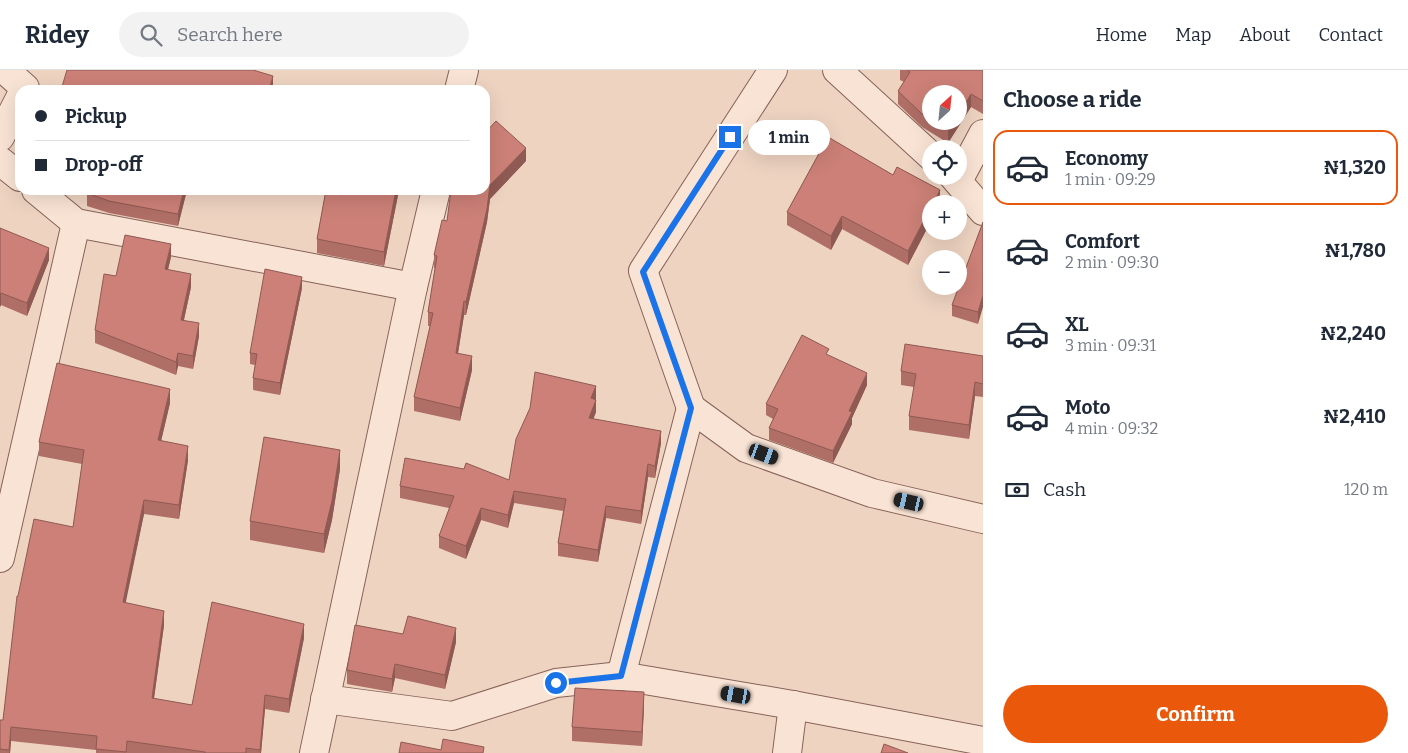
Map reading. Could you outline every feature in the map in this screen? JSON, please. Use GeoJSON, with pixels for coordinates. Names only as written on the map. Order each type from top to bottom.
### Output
{"type":"FeatureCollection","features":[{"type":"Feature","properties":{"kind":"street"},"geometry":{"type":"LineString","coordinates":[[5,70],[24,85]]}},
{"type":"Feature","properties":{"kind":"street"},"geometry":{"type":"LineString","coordinates":[[460,85],[464,70]]}},
{"type":"Feature","properties":{"kind":"street"},"geometry":{"type":"LineString","coordinates":[[621,676],[691,408],[643,272],[773,70]]}},
{"type":"Feature","properties":{"kind":"street"},"geometry":{"type":"LineString","coordinates":[[837,70],[922,148]]}},
{"type":"Feature","properties":{"kind":"street"},"geometry":{"type":"LineString","coordinates":[[0,137],[15,106]]}},
{"type":"Feature","properties":{"kind":"street"},"geometry":{"type":"LineString","coordinates":[[967,161],[983,134]]}},
{"type":"Feature","properties":{"kind":"street"},"geometry":{"type":"LineString","coordinates":[[0,161],[15,173]]}},
{"type":"Feature","properties":{"kind":"street"},"geometry":{"type":"LineString","coordinates":[[961,185],[983,211]]}},
{"type":"Feature","properties":{"kind":"street"},"geometry":{"type":"LineString","coordinates":[[42,195],[76,223],[413,287]]}},
{"type":"Feature","properties":{"kind":"street"},"geometry":{"type":"LineString","coordinates":[[314,753],[413,287],[435,195]]}},
{"type":"Feature","properties":{"kind":"street"},"geometry":{"type":"LineString","coordinates":[[0,558],[76,223]]}},
{"type":"Feature","properties":{"kind":"street"},"geometry":{"type":"LineString","coordinates":[[691,408],[746,448],[872,493],[983,519]]}},
{"type":"Feature","properties":{"kind":"street"},"geometry":{"type":"LineString","coordinates":[[325,698],[452,716],[556,683],[621,676],[793,705],[983,741]]}},
{"type":"Feature","properties":{"kind":"street"},"geometry":{"type":"LineString","coordinates":[[787,753],[793,705]]}},
{"type":"Feature","properties":{"kind":"building"},"geometry":{"type":"Polygon","coordinates":[[[67,70],[253,70],[273,76],[270,85],[62,85],[67,70]]]}},
{"type":"Feature","properties":{"kind":"building"},"geometry":{"type":"Polygon","coordinates":[[[907,70],[983,70],[983,101],[971,94],[968,99],[968,85],[922,85],[922,114],[898,91],[910,72],[907,70]]]}},
{"type":"Feature","properties":{"kind":"building"},"geometry":{"type":"Polygon","coordinates":[[[496,121],[526,148],[490,185],[490,128],[496,121]]]}},
{"type":"Feature","properties":{"kind":"building"},"geometry":{"type":"Polygon","coordinates":[[[828,137],[893,175],[897,167],[922,180],[922,185],[931,185],[940,190],[938,195],[922,195],[922,224],[908,251],[842,216],[831,236],[787,212],[828,137]]]}},
{"type":"Feature","properties":{"kind":"building"},"geometry":{"type":"Polygon","coordinates":[[[92,195],[183,195],[178,214],[109,201],[92,195]]]}},
{"type":"Feature","properties":{"kind":"building"},"geometry":{"type":"Polygon","coordinates":[[[325,195],[395,195],[384,252],[317,239],[325,195]]]}},
{"type":"Feature","properties":{"kind":"building"},"geometry":{"type":"Polygon","coordinates":[[[450,195],[489,195],[466,302],[464,301],[456,353],[472,356],[460,408],[414,397],[433,313],[428,312],[437,256],[434,255],[442,220],[447,221],[450,195]]]}},
{"type":"Feature","properties":{"kind":"building"},"geometry":{"type":"Polygon","coordinates":[[[983,222],[983,295],[978,312],[952,305],[956,295],[967,295],[967,265],[983,222]]]}},
{"type":"Feature","properties":{"kind":"building"},"geometry":{"type":"Polygon","coordinates":[[[0,228],[49,248],[27,303],[0,294],[0,228]]]}},
{"type":"Feature","properties":{"kind":"building"},"geometry":{"type":"Polygon","coordinates":[[[125,235],[171,244],[165,269],[191,274],[181,320],[199,323],[193,356],[178,353],[176,362],[95,330],[104,274],[116,276],[125,235]]]}},
{"type":"Feature","properties":{"kind":"building"},"geometry":{"type":"Polygon","coordinates":[[[265,269],[302,277],[280,383],[253,378],[257,354],[250,353],[265,269]]]}},
{"type":"Feature","properties":{"kind":"building"},"geometry":{"type":"Polygon","coordinates":[[[802,335],[829,349],[826,354],[867,373],[849,411],[852,412],[833,451],[769,428],[778,409],[766,404],[802,335]]]}},
{"type":"Feature","properties":{"kind":"building"},"geometry":{"type":"Polygon","coordinates":[[[905,344],[983,356],[983,384],[975,382],[969,425],[909,416],[916,374],[901,371],[905,344]]]}},
{"type":"Feature","properties":{"kind":"building"},"geometry":{"type":"Polygon","coordinates":[[[57,363],[170,389],[158,440],[188,446],[179,505],[144,500],[123,602],[164,611],[152,698],[192,705],[212,602],[304,624],[289,699],[265,695],[260,750],[246,748],[246,753],[205,753],[127,741],[126,752],[96,749],[97,736],[11,727],[9,750],[0,749],[0,720],[3,720],[17,596],[34,519],[73,527],[84,450],[39,442],[57,363]]]}},
{"type":"Feature","properties":{"kind":"building"},"geometry":{"type":"Polygon","coordinates":[[[535,372],[596,386],[591,398],[596,400],[589,418],[661,431],[655,466],[648,464],[641,511],[606,506],[598,550],[558,543],[566,499],[514,491],[508,515],[481,508],[466,546],[439,536],[454,496],[400,486],[405,458],[464,469],[466,463],[509,480],[516,439],[530,408],[535,372]]]}},
{"type":"Feature","properties":{"kind":"building"},"geometry":{"type":"Polygon","coordinates":[[[264,437],[340,450],[332,501],[324,534],[250,521],[264,437]]]}},
{"type":"Feature","properties":{"kind":"building"},"geometry":{"type":"Polygon","coordinates":[[[408,616],[456,628],[445,675],[395,664],[392,679],[347,670],[355,625],[403,634],[408,616]]]}},
{"type":"Feature","properties":{"kind":"building"},"geometry":{"type":"Polygon","coordinates":[[[575,688],[644,692],[642,732],[572,727],[575,688]]]}},
{"type":"Feature","properties":{"kind":"building"},"geometry":{"type":"Polygon","coordinates":[[[443,739],[484,747],[483,753],[399,753],[401,742],[441,750],[443,739]]]}},
{"type":"Feature","properties":{"kind":"building"},"geometry":{"type":"Polygon","coordinates":[[[884,744],[908,753],[881,753],[884,744]]]}},
{"type":"Feature","properties":{"kind":"route"},"geometry":{"type":"LineString","coordinates":[[556,683],[621,676],[691,408],[643,272],[730,137]]}}]}
